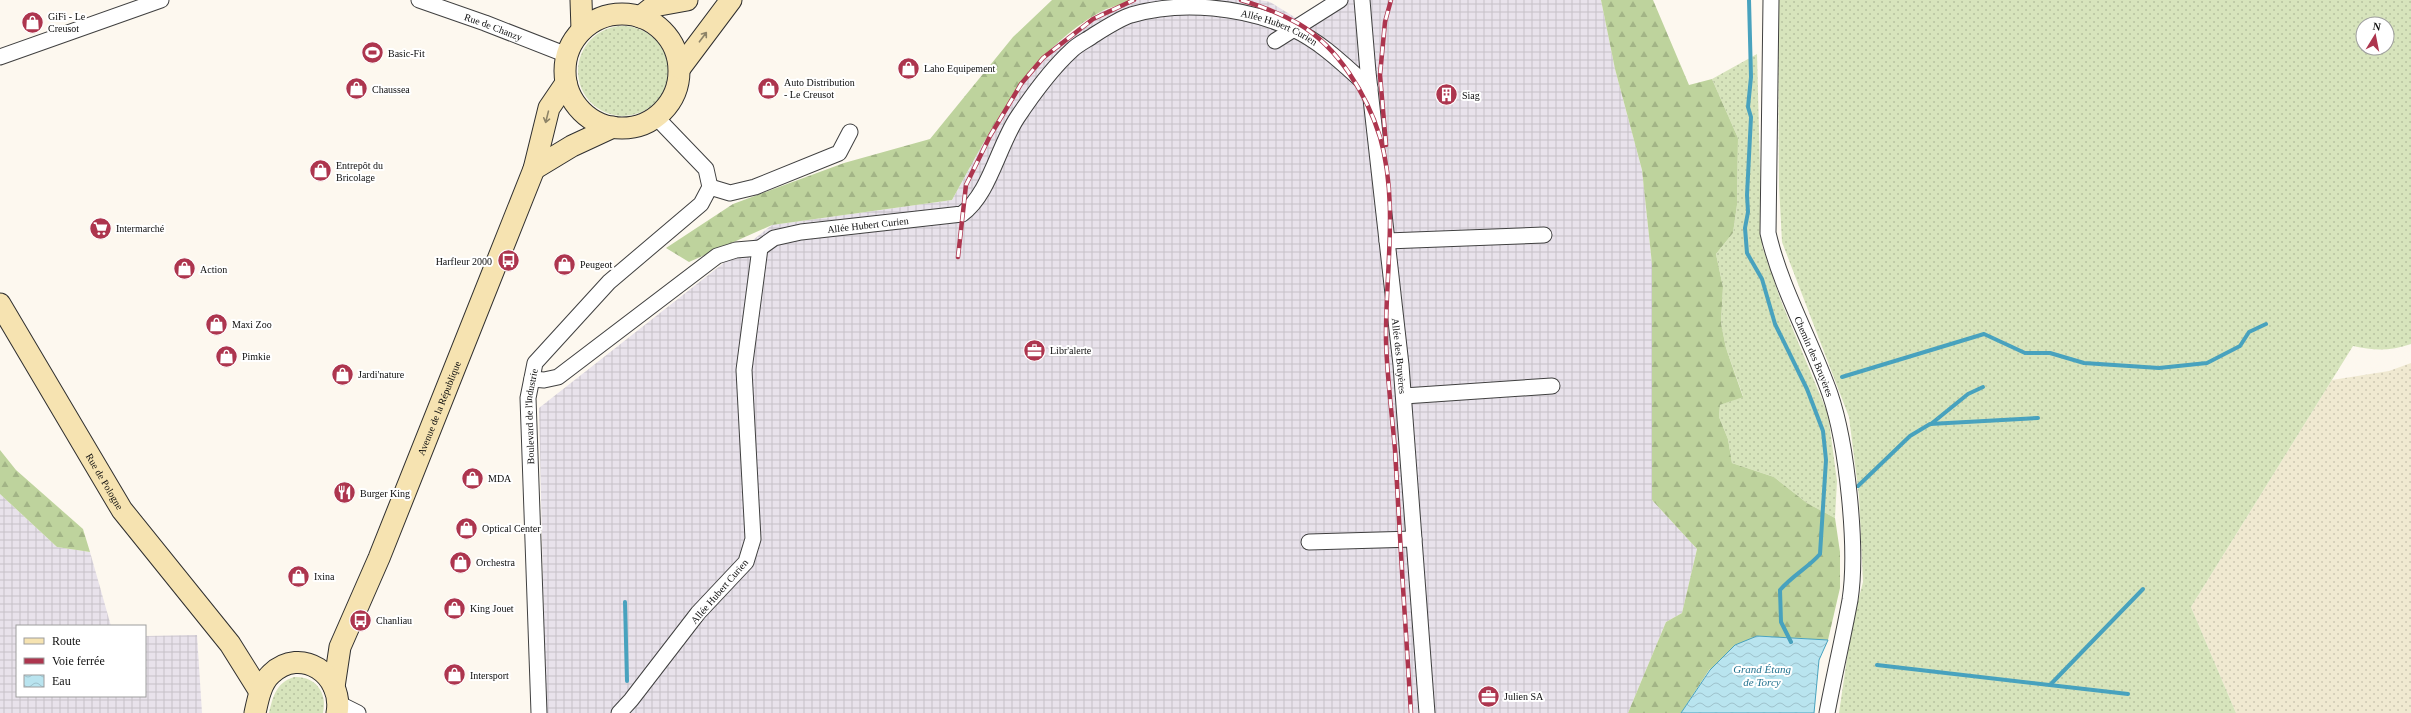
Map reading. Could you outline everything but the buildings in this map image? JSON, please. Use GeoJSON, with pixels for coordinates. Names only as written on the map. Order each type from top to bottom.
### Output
{"type":"FeatureCollection","features":[{"type":"Feature","properties":{"kind":"street"},"geometry":{"type":"LineString","coordinates":[[0,57],[162,0]]}},
{"type":"Feature","properties":{"kind":"street","name":"Rue de Chanzy"},"geometry":{"type":"LineString","coordinates":[[419,0],[485,23],[567,55]]}},
{"type":"Feature","properties":{"kind":"street"},"geometry":{"type":"LineString","coordinates":[[580,0],[582,30]]}},
{"type":"Feature","properties":{"kind":"street"},"geometry":{"type":"LineString","coordinates":[[624,10],[656,25],[668,37],[676,52],[680,68],[677,87],[669,104],[656,117],[643,124],[628,128],[613,128],[597,122],[583,112],[572,99],[566,83],[565,69],[567,55],[573,42],[582,30],[594,21],[624,10],[687,0]]}},
{"type":"Feature","properties":{"kind":"street"},"geometry":{"type":"LineString","coordinates":[[680,68],[731,0]]}},
{"type":"Feature","properties":{"kind":"street"},"geometry":{"type":"LineString","coordinates":[[1275,41],[1340,0]]}},
{"type":"Feature","properties":{"kind":"street","name":"Allée des Bruyères"},"geometry":{"type":"LineString","coordinates":[[1362,0],[1370,88],[1404,396],[1427,713]]}},
{"type":"Feature","properties":{"kind":"street","name":"Chemin des Bruyères"},"geometry":{"type":"LineString","coordinates":[[1771,0],[1768,233],[1774,258],[1830,395],[1838,422],[1848,495],[1852,563],[1850,600],[1827,713]]}},
{"type":"Feature","properties":{"kind":"street","name":"Allée Hubert Curien"},"geometry":{"type":"LineString","coordinates":[[619,713],[631,700],[698,613],[746,562],[751,551],[753,538],[744,370],[760,248],[774,238],[801,232],[962,214],[979,198],[1001,145],[1016,119],[1055,67],[1073,49],[1130,15],[1159,9],[1194,5],[1231,10],[1293,29],[1325,49],[1370,88]]}},
{"type":"Feature","properties":{"kind":"street","name":"Avenue de la République"},"geometry":{"type":"LineString","coordinates":[[336,701],[340,647],[379,558],[534,169],[549,108],[566,83]]}},
{"type":"Feature","properties":{"kind":"street"},"geometry":{"type":"LineString","coordinates":[[656,117],[706,168],[710,187],[730,193],[755,187],[839,153],[850,132]]}},
{"type":"Feature","properties":{"kind":"street"},"geometry":{"type":"LineString","coordinates":[[534,169],[572,146],[613,128]]}},
{"type":"Feature","properties":{"kind":"street","name":"Boulevard de l'Industrie"},"geometry":{"type":"LineString","coordinates":[[539,713],[528,398],[535,363],[604,288],[701,204],[710,187]]}},
{"type":"Feature","properties":{"kind":"street"},"geometry":{"type":"LineString","coordinates":[[1387,241],[1544,235]]}},
{"type":"Feature","properties":{"kind":"street"},"geometry":{"type":"LineString","coordinates":[[532,379],[544,380],[558,376],[716,256],[736,250],[760,248]]}},
{"type":"Feature","properties":{"kind":"street","name":"Rue de Pologne"},"geometry":{"type":"LineString","coordinates":[[0,304],[122,510],[230,644],[260,692]]}},
{"type":"Feature","properties":{"kind":"street"},"geometry":{"type":"LineString","coordinates":[[1404,396],[1552,386]]}},
{"type":"Feature","properties":{"kind":"street"},"geometry":{"type":"LineString","coordinates":[[1309,542],[1414,539]]}},
{"type":"Feature","properties":{"kind":"street","name":"Rue de Pologne"},"geometry":{"type":"LineString","coordinates":[[230,644],[259,663],[277,670]]}},
{"type":"Feature","properties":{"kind":"street"},"geometry":{"type":"LineString","coordinates":[[313,666],[340,647]]}},
{"type":"Feature","properties":{"kind":"street"},"geometry":{"type":"LineString","coordinates":[[255,713],[264,682],[277,670],[291,664],[313,666],[324,672],[336,701],[358,713]]}},
{"type":"Feature","properties":{"kind":"shaded area"},"geometry":{"type":"Polygon","coordinates":[[[1136,0],[1260,0],[1270,2],[1296,18],[1324,0],[1601,0],[1615,69],[1642,170],[1652,264],[1652,500],[1697,549],[1682,613],[1666,622],[1628,713],[546,713],[539,408],[772,225],[952,200],[998,116],[1049,49],[1102,11],[1136,0]]]}},
{"type":"Feature","properties":{"kind":"shaded area"},"geometry":{"type":"Polygon","coordinates":[[[2411,363],[2411,713],[2236,713],[2191,607],[2332,380],[2389,371],[2411,363]]]}},
{"type":"Feature","properties":{"kind":"shaded area"},"geometry":{"type":"Polygon","coordinates":[[[0,494],[57,547],[90,552],[111,625],[16,625],[16,697],[146,697],[146,636],[197,635],[202,713],[0,713],[0,494]]]}},
{"type":"Feature","properties":{"kind":"green space"},"geometry":{"type":"Polygon","coordinates":[[[1052,0],[1136,0],[1102,11],[1076,27],[1053,47],[1032,70],[1014,94],[981,147],[952,200],[772,225],[689,262],[666,248],[733,204],[844,163],[930,139],[1013,37],[1052,0]]]}},
{"type":"Feature","properties":{"kind":"green space"},"geometry":{"type":"Polygon","coordinates":[[[1601,0],[1653,0],[1689,85],[1712,79],[1738,138],[1737,205],[1733,233],[1716,254],[1723,287],[1721,323],[1726,348],[1743,397],[1720,405],[1719,417],[1728,439],[1732,463],[1774,477],[1807,503],[1835,518],[1840,552],[1840,588],[1828,640],[1757,636],[1709,670],[1681,713],[1628,713],[1666,622],[1682,613],[1697,549],[1652,500],[1652,264],[1642,170],[1615,69],[1601,0]]]}},
{"type":"Feature","properties":{"kind":"green space"},"geometry":{"type":"Polygon","coordinates":[[[1778,0],[2411,0],[2411,344],[2382,350],[2353,346],[2191,607],[2236,713],[1839,713],[1852,624],[1863,582],[1859,496],[1849,417],[1782,242],[1779,186],[1778,0]]]}},
{"type":"Feature","properties":{"kind":"green space"},"geometry":{"type":"Polygon","coordinates":[[[623,26],[640,29],[655,39],[665,54],[668,71],[665,88],[655,103],[640,113],[623,116],[606,113],[591,103],[581,88],[578,71],[581,54],[591,39],[606,29],[623,26]]]}},
{"type":"Feature","properties":{"kind":"green space"},"geometry":{"type":"Polygon","coordinates":[[[1757,54],[1762,246],[1781,301],[1828,414],[1837,481],[1835,518],[1807,503],[1774,477],[1732,463],[1728,439],[1719,417],[1720,405],[1743,396],[1726,348],[1721,323],[1723,287],[1716,254],[1733,233],[1737,205],[1738,138],[1712,79],[1757,54]]]}},
{"type":"Feature","properties":{"kind":"green space"},"geometry":{"type":"Polygon","coordinates":[[[0,450],[16,470],[83,529],[90,552],[57,547],[0,494],[0,450]]]}},
{"type":"Feature","properties":{"kind":"green space"},"geometry":{"type":"Polygon","coordinates":[[[294,677],[301,677],[314,682],[322,692],[324,698],[323,713],[269,713],[276,691],[283,683],[294,677]]]}},
{"type":"Feature","properties":{"kind":"water","name":"Grand Étang de Torcy"},"geometry":{"type":"Polygon","coordinates":[[[1757,636],[1828,640],[1819,660],[1814,713],[1681,713],[1710,670],[1735,645],[1757,636]]]}},
{"type":"Feature","properties":{"kind":"waterway"},"geometry":{"type":"LineString","coordinates":[[1749,0],[1751,77],[1748,107],[1751,117],[1747,195],[1748,212],[1745,228],[1747,253],[1762,279],[1775,324],[1807,389],[1823,431],[1826,460],[1820,554],[1780,590],[1781,622],[1791,642]]}},
{"type":"Feature","properties":{"kind":"waterway"},"geometry":{"type":"LineString","coordinates":[[1842,377],[1984,334],[2025,353],[2050,353],[2084,363],[2159,368],[2207,363],[2240,346],[2249,332],[2266,324]]}},
{"type":"Feature","properties":{"kind":"waterway"},"geometry":{"type":"LineString","coordinates":[[1931,424],[1968,394],[1983,387]]}},
{"type":"Feature","properties":{"kind":"waterway"},"geometry":{"type":"LineString","coordinates":[[1858,486],[1910,436],[1930,424],[2038,418]]}},
{"type":"Feature","properties":{"kind":"waterway"},"geometry":{"type":"LineString","coordinates":[[2050,685],[2143,589]]}},
{"type":"Feature","properties":{"kind":"waterway"},"geometry":{"type":"LineString","coordinates":[[625,602],[627,681]]}},
{"type":"Feature","properties":{"kind":"waterway"},"geometry":{"type":"LineString","coordinates":[[1877,665],[2128,694]]}},
{"type":"Feature","properties":{"kind":"railway"},"geometry":{"type":"LineString","coordinates":[[958,257],[966,185],[990,136],[1021,84],[1043,58],[1093,19],[1134,0]]}},
{"type":"Feature","properties":{"kind":"railway"},"geometry":{"type":"LineString","coordinates":[[1241,0],[1271,10],[1292,20],[1326,45],[1349,73],[1359,89],[1380,137],[1386,162],[1390,213],[1386,341],[1388,382],[1395,450],[1411,713]]}},
{"type":"Feature","properties":{"kind":"railway"},"geometry":{"type":"LineString","coordinates":[[1386,145],[1380,75],[1385,22],[1391,0]]}},
{"type":"Feature","properties":{"kind":"place","name":"GiFi - Le Creusot"},"geometry":{"type":"Point","coordinates":[32,22]}},
{"type":"Feature","properties":{"kind":"place","name":"Basic-Fit"},"geometry":{"type":"Point","coordinates":[373,53]}},
{"type":"Feature","properties":{"kind":"place","name":"Laho Equipement"},"geometry":{"type":"Point","coordinates":[909,68]}},
{"type":"Feature","properties":{"kind":"place","name":"Auto Distribution - Le Creusot"},"geometry":{"type":"Point","coordinates":[768,88]}},
{"type":"Feature","properties":{"kind":"place","name":"Chaussea"},"geometry":{"type":"Point","coordinates":[357,89]}},
{"type":"Feature","properties":{"kind":"place","name":"Siag"},"geometry":{"type":"Point","coordinates":[1446,95]}},
{"type":"Feature","properties":{"kind":"place","name":"Entrepôt du Bricolage"},"geometry":{"type":"Point","coordinates":[320,171]}},
{"type":"Feature","properties":{"kind":"place","name":"Intermarché"},"geometry":{"type":"Point","coordinates":[101,228]}},
{"type":"Feature","properties":{"kind":"place","name":"Harfleur 2000"},"geometry":{"type":"Point","coordinates":[508,261]}},
{"type":"Feature","properties":{"kind":"place","name":"Peugeot"},"geometry":{"type":"Point","coordinates":[564,264]}},
{"type":"Feature","properties":{"kind":"place","name":"Action"},"geometry":{"type":"Point","coordinates":[184,269]}},
{"type":"Feature","properties":{"kind":"place","name":"Maxi Zoo"},"geometry":{"type":"Point","coordinates":[217,324]}},
{"type":"Feature","properties":{"kind":"place","name":"Libr'alerte"},"geometry":{"type":"Point","coordinates":[1035,350]}},
{"type":"Feature","properties":{"kind":"place","name":"Pimkie"},"geometry":{"type":"Point","coordinates":[227,356]}},
{"type":"Feature","properties":{"kind":"place","name":"Jardi'nature"},"geometry":{"type":"Point","coordinates":[342,374]}},
{"type":"Feature","properties":{"kind":"place","name":"MDA"},"geometry":{"type":"Point","coordinates":[472,478]}},
{"type":"Feature","properties":{"kind":"place","name":"Burger King"},"geometry":{"type":"Point","coordinates":[344,493]}},
{"type":"Feature","properties":{"kind":"place","name":"Optical Center"},"geometry":{"type":"Point","coordinates":[467,528]}},
{"type":"Feature","properties":{"kind":"place","name":"Orchestra"},"geometry":{"type":"Point","coordinates":[460,562]}},
{"type":"Feature","properties":{"kind":"place","name":"Ixina"},"geometry":{"type":"Point","coordinates":[298,576]}},
{"type":"Feature","properties":{"kind":"place","name":"King Jouet"},"geometry":{"type":"Point","coordinates":[454,608]}},
{"type":"Feature","properties":{"kind":"place","name":"Chanliau"},"geometry":{"type":"Point","coordinates":[361,620]}},
{"type":"Feature","properties":{"kind":"place","name":"Intersport"},"geometry":{"type":"Point","coordinates":[455,675]}},
{"type":"Feature","properties":{"kind":"place","name":"Julien SA"},"geometry":{"type":"Point","coordinates":[1488,696]}}]}
